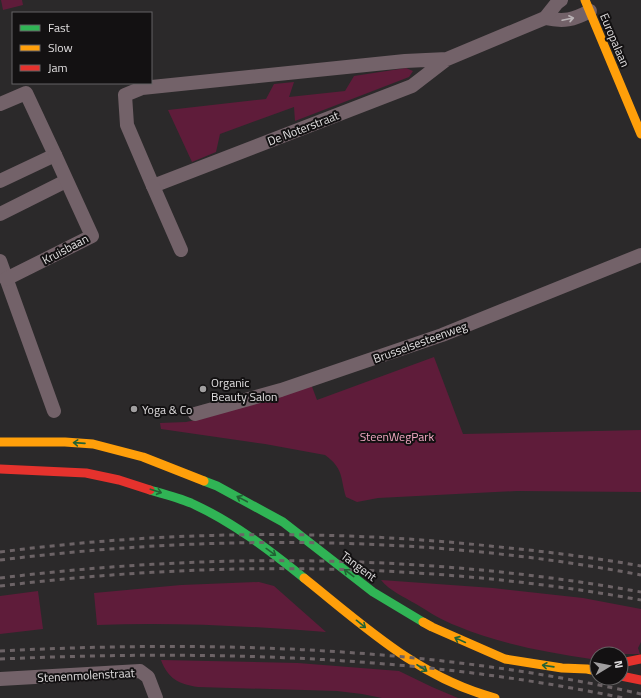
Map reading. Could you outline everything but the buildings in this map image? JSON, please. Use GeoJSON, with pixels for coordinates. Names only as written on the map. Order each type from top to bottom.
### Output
{"type":"FeatureCollection","features":[{"type":"Feature","properties":{"kind":"main road","name":"Europalaan"},"geometry":{"type":"LineString","coordinates":[[588,5],[641,134]]}},
{"type":"Feature","properties":{"kind":"main road","name":"Tangent"},"geometry":{"type":"LineString","coordinates":[[0,442],[65,442],[93,444],[144,457],[217,486],[283,522],[374,592],[432,627],[504,659],[562,668],[589,670]]}},
{"type":"Feature","properties":{"kind":"main road"},"geometry":{"type":"LineString","coordinates":[[0,469],[86,473],[119,480],[191,503],[228,523],[270,551],[390,647],[429,672],[461,687],[495,698]]}},
{"type":"Feature","properties":{"kind":"main road"},"geometry":{"type":"LineString","coordinates":[[629,661],[641,659]]}},
{"type":"Feature","properties":{"kind":"main road"},"geometry":{"type":"LineString","coordinates":[[629,678],[641,680]]}},
{"type":"Feature","properties":{"kind":"street","name":"De Noterstraat"},"geometry":{"type":"LineString","coordinates":[[153,186],[412,86],[447,59],[545,18],[556,3],[561,0]]}},
{"type":"Feature","properties":{"kind":"street","name":"De Noterstraat"},"geometry":{"type":"LineString","coordinates":[[545,18],[559,21],[578,17],[588,5]]}},
{"type":"Feature","properties":{"kind":"street","name":"De Noterstraat"},"geometry":{"type":"LineString","coordinates":[[181,250],[127,125],[123,89],[405,61],[447,59]]}},
{"type":"Feature","properties":{"kind":"street","name":"Kruisbaan"},"geometry":{"type":"LineString","coordinates":[[0,104],[26,93],[92,236],[6,278]]}},
{"type":"Feature","properties":{"kind":"street"},"geometry":{"type":"LineString","coordinates":[[0,181],[55,156]]}},
{"type":"Feature","properties":{"kind":"street"},"geometry":{"type":"LineString","coordinates":[[0,214],[66,181]]}},
{"type":"Feature","properties":{"kind":"street","name":"Brusselsesteenweg"},"geometry":{"type":"LineString","coordinates":[[195,414],[281,390],[442,335],[641,255]]}},
{"type":"Feature","properties":{"kind":"street"},"geometry":{"type":"LineString","coordinates":[[0,261],[54,411]]}},
{"type":"Feature","properties":{"kind":"street","name":"Stenenmolenstraat"},"geometry":{"type":"LineString","coordinates":[[0,679],[140,671],[148,677],[154,694]]}},
{"type":"Feature","properties":{"kind":"green space"},"geometry":{"type":"Polygon","coordinates":[[[1,0],[22,0],[23,5],[3,10],[1,0]]]}},
{"type":"Feature","properties":{"kind":"green space"},"geometry":{"type":"Polygon","coordinates":[[[406,68],[413,71],[409,77],[295,121],[294,107],[220,134],[216,152],[192,162],[168,110],[266,99],[274,84],[294,82],[289,97],[345,91],[354,76],[406,68]]]}},
{"type":"Feature","properties":{"kind":"green space","name":"SteenWegPark"},"geometry":{"type":"Polygon","coordinates":[[[434,357],[463,434],[641,430],[641,492],[517,491],[378,498],[357,502],[346,497],[338,469],[325,455],[265,444],[161,429],[160,423],[186,422],[205,418],[311,384],[317,400],[434,357]]]}},
{"type":"Feature","properties":{"kind":"green space"},"geometry":{"type":"Polygon","coordinates":[[[381,580],[493,588],[583,598],[641,609],[641,642],[638,648],[640,654],[629,654],[629,646],[589,646],[589,659],[506,643],[447,622],[397,594],[381,580]]]}},
{"type":"Feature","properties":{"kind":"green space"},"geometry":{"type":"Polygon","coordinates":[[[259,582],[274,586],[326,632],[212,625],[97,625],[94,593],[181,585],[259,582]]]}},
{"type":"Feature","properties":{"kind":"green space"},"geometry":{"type":"Polygon","coordinates":[[[38,591],[43,629],[0,634],[0,596],[38,591]]]}},
{"type":"Feature","properties":{"kind":"green space"},"geometry":{"type":"Polygon","coordinates":[[[161,660],[298,663],[399,671],[458,698],[382,698],[337,691],[198,687],[175,680],[167,672],[161,660]]]}},
{"type":"Feature","properties":{"kind":"railway"},"geometry":{"type":"LineString","coordinates":[[0,552],[61,545],[184,536],[306,535],[368,537],[490,546],[566,554],[641,566]]}},
{"type":"Feature","properties":{"kind":"railway"},"geometry":{"type":"LineString","coordinates":[[0,560],[160,546],[241,543],[321,543],[402,546],[482,552],[562,562],[641,575]]}},
{"type":"Feature","properties":{"kind":"railway"},"geometry":{"type":"LineString","coordinates":[[0,578],[160,564],[241,561],[321,561],[402,564],[482,570],[562,579],[641,592]]}},
{"type":"Feature","properties":{"kind":"railway"},"geometry":{"type":"LineString","coordinates":[[0,586],[160,572],[241,569],[321,569],[402,572],[482,578],[562,587],[641,600]]}},
{"type":"Feature","properties":{"kind":"railway"},"geometry":{"type":"LineString","coordinates":[[0,651],[160,646],[241,647],[322,651],[403,657],[483,666],[562,678],[641,694]]}},
{"type":"Feature","properties":{"kind":"railway"},"geometry":{"type":"LineString","coordinates":[[0,659],[156,655],[313,659],[391,664],[468,672],[623,698]]}},
{"type":"Feature","properties":{"kind":"traffic: fast"},"geometry":{"type":"LineString","coordinates":[[204,481],[217,486],[283,522],[373,592],[423,622]]}},
{"type":"Feature","properties":{"kind":"traffic: fast"},"geometry":{"type":"LineString","coordinates":[[150,490],[191,503],[221,519],[264,547],[304,578]]}},
{"type":"Feature","properties":{"kind":"traffic: slow"},"geometry":{"type":"LineString","coordinates":[[585,0],[641,134]]}},
{"type":"Feature","properties":{"kind":"traffic: slow"},"geometry":{"type":"LineString","coordinates":[[0,442],[65,442],[93,444],[143,457],[204,481]]}},
{"type":"Feature","properties":{"kind":"traffic: slow"},"geometry":{"type":"LineString","coordinates":[[304,578],[371,632],[417,664],[442,678],[467,689],[495,698]]}},
{"type":"Feature","properties":{"kind":"traffic: slow"},"geometry":{"type":"LineString","coordinates":[[423,622],[505,659],[562,668],[589,669]]}},
{"type":"Feature","properties":{"kind":"traffic: jam"},"geometry":{"type":"LineString","coordinates":[[0,469],[86,473],[119,480],[150,490]]}},
{"type":"Feature","properties":{"kind":"traffic: jam"},"geometry":{"type":"LineString","coordinates":[[629,661],[641,659]]}},
{"type":"Feature","properties":{"kind":"traffic: jam"},"geometry":{"type":"LineString","coordinates":[[629,678],[641,680]]}},
{"type":"Feature","properties":{"kind":"place","name":"Organic Beauty Salon"},"geometry":{"type":"Point","coordinates":[203,389]}},
{"type":"Feature","properties":{"kind":"place","name":"Yoga & Co"},"geometry":{"type":"Point","coordinates":[134,409]}}]}
